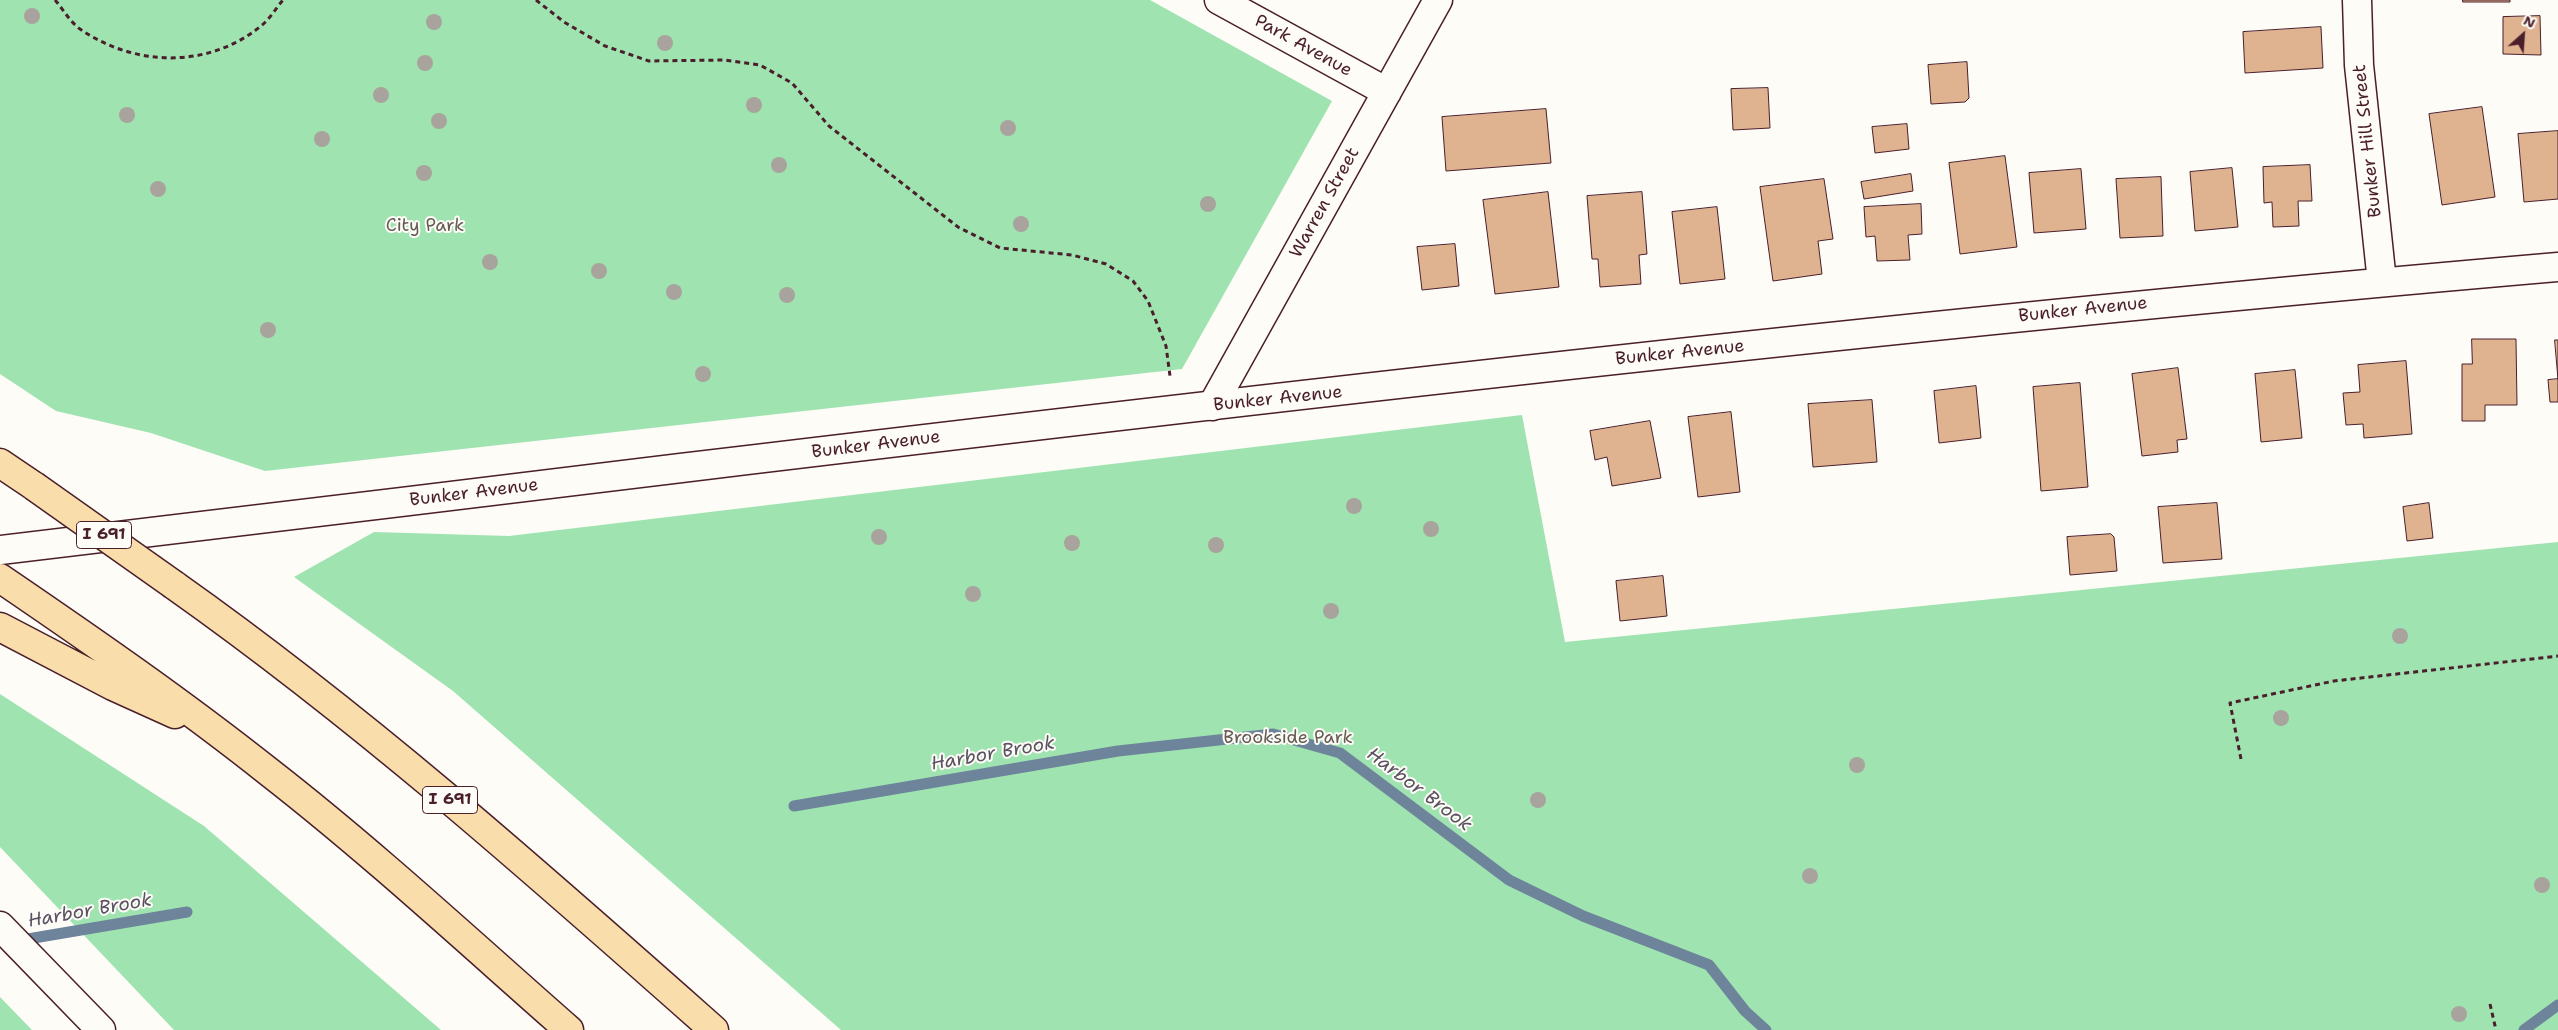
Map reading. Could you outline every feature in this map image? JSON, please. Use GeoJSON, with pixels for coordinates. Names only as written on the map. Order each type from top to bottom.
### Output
{"type":"FeatureCollection","features":[{"type":"Feature","properties":{"kind":"highway","name":"I 691"},"geometry":{"type":"LineString","coordinates":[[0,463],[174,585],[319,693],[397,755],[714,1030]]}},
{"type":"Feature","properties":{"kind":"highway"},"geometry":{"type":"LineString","coordinates":[[0,578],[214,729],[346,835],[569,1030]]}},
{"type":"Feature","properties":{"kind":"highway"},"geometry":{"type":"LineString","coordinates":[[0,627],[113,686],[166,711],[214,729]]}},
{"type":"Feature","properties":{"kind":"street","name":"Park Avenue"},"geometry":{"type":"LineString","coordinates":[[1219,0],[1387,92]]}},
{"type":"Feature","properties":{"kind":"street","name":"Warren Street"},"geometry":{"type":"LineString","coordinates":[[1212,406],[1438,0]]}},
{"type":"Feature","properties":{"kind":"street","name":"Bunker Hill Street"},"geometry":{"type":"LineString","coordinates":[[2357,0],[2359,65],[2382,282]]}},
{"type":"Feature","properties":{"kind":"street","name":"Bunker Avenue"},"geometry":{"type":"LineString","coordinates":[[0,550],[1212,406],[1864,333],[2382,282],[2558,267]]}},
{"type":"Feature","properties":{"kind":"street"},"geometry":{"type":"LineString","coordinates":[[0,926],[101,1030]]}},
{"type":"Feature","properties":{"kind":"path"},"geometry":{"type":"LineString","coordinates":[[55,0],[79,28],[109,44],[133,55],[178,58],[224,49],[262,26],[284,0]]}},
{"type":"Feature","properties":{"kind":"path"},"geometry":{"type":"LineString","coordinates":[[536,0],[564,22],[605,46],[649,61],[692,59],[760,64],[792,83],[829,126],[958,227],[1000,248],[1072,254],[1106,264],[1133,281],[1148,301],[1166,346],[1170,379]]}},
{"type":"Feature","properties":{"kind":"path"},"geometry":{"type":"LineString","coordinates":[[2241,759],[2230,703],[2334,681],[2558,656]]}},
{"type":"Feature","properties":{"kind":"path"},"geometry":{"type":"LineString","coordinates":[[2490,1004],[2496,1030]]}},
{"type":"Feature","properties":{"kind":"green space","name":"City Park"},"geometry":{"type":"Polygon","coordinates":[[[0,0],[1150,0],[1332,101],[1182,369],[265,471],[151,433],[56,411],[0,374],[0,0]]]}},
{"type":"Feature","properties":{"kind":"green space","name":"Brookside Park"},"geometry":{"type":"Polygon","coordinates":[[[1522,415],[1565,642],[2558,542],[2558,1030],[841,1030],[453,691],[294,577],[374,532],[509,536],[1522,415]]]}},
{"type":"Feature","properties":{"kind":"green space"},"geometry":{"type":"Polygon","coordinates":[[[0,694],[204,826],[441,1030],[174,1030],[0,847],[0,694]]]}},
{"type":"Feature","properties":{"kind":"green space"},"geometry":{"type":"Polygon","coordinates":[[[0,997],[32,1030],[0,1030],[0,997]]]}},
{"type":"Feature","properties":{"kind":"building"},"geometry":{"type":"Polygon","coordinates":[[[2463,0],[2510,0],[2510,2],[2463,2],[2463,0]]]}},
{"type":"Feature","properties":{"kind":"building"},"geometry":{"type":"Polygon","coordinates":[[[2540,16],[2541,55],[2503,54],[2503,17],[2540,16]]]}},
{"type":"Feature","properties":{"kind":"building"},"geometry":{"type":"Polygon","coordinates":[[[2321,27],[2323,68],[2245,73],[2243,32],[2321,27]]]}},
{"type":"Feature","properties":{"kind":"building"},"geometry":{"type":"Polygon","coordinates":[[[1967,62],[1969,98],[1965,102],[1931,104],[1928,65],[1967,62]]]}},
{"type":"Feature","properties":{"kind":"building"},"geometry":{"type":"Polygon","coordinates":[[[1768,88],[1770,128],[1733,130],[1731,89],[1768,88]]]}},
{"type":"Feature","properties":{"kind":"building"},"geometry":{"type":"Polygon","coordinates":[[[2482,107],[2495,197],[2442,205],[2429,114],[2482,107]]]}},
{"type":"Feature","properties":{"kind":"building"},"geometry":{"type":"Polygon","coordinates":[[[1546,109],[1551,163],[1446,171],[1442,117],[1546,109]]]}},
{"type":"Feature","properties":{"kind":"building"},"geometry":{"type":"Polygon","coordinates":[[[1907,124],[1909,149],[1875,153],[1872,127],[1907,124]]]}},
{"type":"Feature","properties":{"kind":"building"},"geometry":{"type":"Polygon","coordinates":[[[2558,131],[2558,199],[2524,202],[2518,134],[2558,131]]]}},
{"type":"Feature","properties":{"kind":"building"},"geometry":{"type":"Polygon","coordinates":[[[2005,156],[2017,247],[1960,254],[1949,163],[2005,156]]]}},
{"type":"Feature","properties":{"kind":"building"},"geometry":{"type":"Polygon","coordinates":[[[2310,165],[2312,201],[2298,201],[2299,226],[2273,227],[2272,202],[2264,203],[2263,167],[2310,165]]]}},
{"type":"Feature","properties":{"kind":"building"},"geometry":{"type":"Polygon","coordinates":[[[2232,168],[2238,227],[2195,231],[2190,172],[2232,168]]]}},
{"type":"Feature","properties":{"kind":"building"},"geometry":{"type":"Polygon","coordinates":[[[2081,169],[2086,229],[2034,233],[2029,173],[2081,169]]]}},
{"type":"Feature","properties":{"kind":"building"},"geometry":{"type":"Polygon","coordinates":[[[1911,174],[1913,191],[1864,199],[1861,182],[1911,174]]]}},
{"type":"Feature","properties":{"kind":"building"},"geometry":{"type":"Polygon","coordinates":[[[2161,177],[2163,236],[2120,238],[2116,179],[2161,177]]]}},
{"type":"Feature","properties":{"kind":"building"},"geometry":{"type":"Polygon","coordinates":[[[1824,179],[1833,239],[1818,241],[1822,274],[1773,281],[1760,187],[1824,179]]]}},
{"type":"Feature","properties":{"kind":"building"},"geometry":{"type":"Polygon","coordinates":[[[1548,192],[1559,287],[1495,294],[1483,200],[1548,192]]]}},
{"type":"Feature","properties":{"kind":"building"},"geometry":{"type":"Polygon","coordinates":[[[1642,192],[1647,254],[1639,255],[1641,284],[1600,287],[1598,259],[1592,259],[1587,196],[1642,192]]]}},
{"type":"Feature","properties":{"kind":"building"},"geometry":{"type":"Polygon","coordinates":[[[1921,204],[1922,234],[1908,235],[1910,260],[1877,261],[1875,236],[1866,237],[1864,207],[1921,204]]]}},
{"type":"Feature","properties":{"kind":"building"},"geometry":{"type":"Polygon","coordinates":[[[1717,207],[1725,279],[1680,284],[1672,212],[1717,207]]]}},
{"type":"Feature","properties":{"kind":"building"},"geometry":{"type":"Polygon","coordinates":[[[1455,244],[1459,286],[1422,290],[1417,247],[1455,244]]]}},
{"type":"Feature","properties":{"kind":"building"},"geometry":{"type":"Polygon","coordinates":[[[2472,339],[2516,339],[2517,405],[2485,405],[2485,421],[2462,421],[2462,364],[2472,364],[2472,339]]]}},
{"type":"Feature","properties":{"kind":"building"},"geometry":{"type":"Polygon","coordinates":[[[2555,340],[2558,340],[2558,379],[2555,340]]]}},
{"type":"Feature","properties":{"kind":"building"},"geometry":{"type":"Polygon","coordinates":[[[2406,361],[2412,434],[2364,438],[2363,424],[2346,425],[2343,393],[2360,392],[2358,365],[2406,361]]]}},
{"type":"Feature","properties":{"kind":"building"},"geometry":{"type":"Polygon","coordinates":[[[2178,368],[2187,439],[2177,440],[2178,452],[2142,456],[2132,374],[2178,368]]]}},
{"type":"Feature","properties":{"kind":"building"},"geometry":{"type":"Polygon","coordinates":[[[2295,370],[2302,438],[2261,442],[2255,374],[2295,370]]]}},
{"type":"Feature","properties":{"kind":"building"},"geometry":{"type":"Polygon","coordinates":[[[2558,379],[2558,402],[2550,402],[2548,380],[2558,379]]]}},
{"type":"Feature","properties":{"kind":"building"},"geometry":{"type":"Polygon","coordinates":[[[2080,383],[2088,487],[2041,491],[2033,387],[2080,383]]]}},
{"type":"Feature","properties":{"kind":"building"},"geometry":{"type":"Polygon","coordinates":[[[1976,386],[1981,438],[1939,443],[1934,391],[1976,386]]]}},
{"type":"Feature","properties":{"kind":"building"},"geometry":{"type":"Polygon","coordinates":[[[1872,400],[1877,462],[1813,467],[1808,404],[1872,400]]]}},
{"type":"Feature","properties":{"kind":"building"},"geometry":{"type":"Polygon","coordinates":[[[1731,412],[1740,492],[1698,497],[1688,417],[1731,412]]]}},
{"type":"Feature","properties":{"kind":"building"},"geometry":{"type":"Polygon","coordinates":[[[1650,421],[1661,478],[1612,486],[1607,457],[1595,460],[1590,431],[1650,421]]]}},
{"type":"Feature","properties":{"kind":"building"},"geometry":{"type":"Polygon","coordinates":[[[2217,503],[2222,559],[2163,563],[2158,507],[2217,503]]]}},
{"type":"Feature","properties":{"kind":"building"},"geometry":{"type":"Polygon","coordinates":[[[2429,503],[2433,538],[2407,541],[2403,507],[2429,503]]]}},
{"type":"Feature","properties":{"kind":"building"},"geometry":{"type":"Polygon","coordinates":[[[2111,534],[2114,537],[2117,571],[2070,575],[2067,537],[2111,534]]]}},
{"type":"Feature","properties":{"kind":"building"},"geometry":{"type":"Polygon","coordinates":[[[1663,576],[1667,616],[1620,621],[1616,581],[1663,576]]]}},
{"type":"Feature","properties":{"kind":"waterway","name":"Harbor Brook"},"geometry":{"type":"LineString","coordinates":[[794,806],[1118,751],[1273,734],[1340,753],[1509,880],[1583,916],[1709,965],[1745,1011],[1766,1030]]}},
{"type":"Feature","properties":{"kind":"waterway","name":"Harbor Brook"},"geometry":{"type":"LineString","coordinates":[[16,941],[187,912]]}},
{"type":"Feature","properties":{"kind":"waterway","name":"Harbor Brook"},"geometry":{"type":"LineString","coordinates":[[2524,1030],[2558,1005]]}}]}
